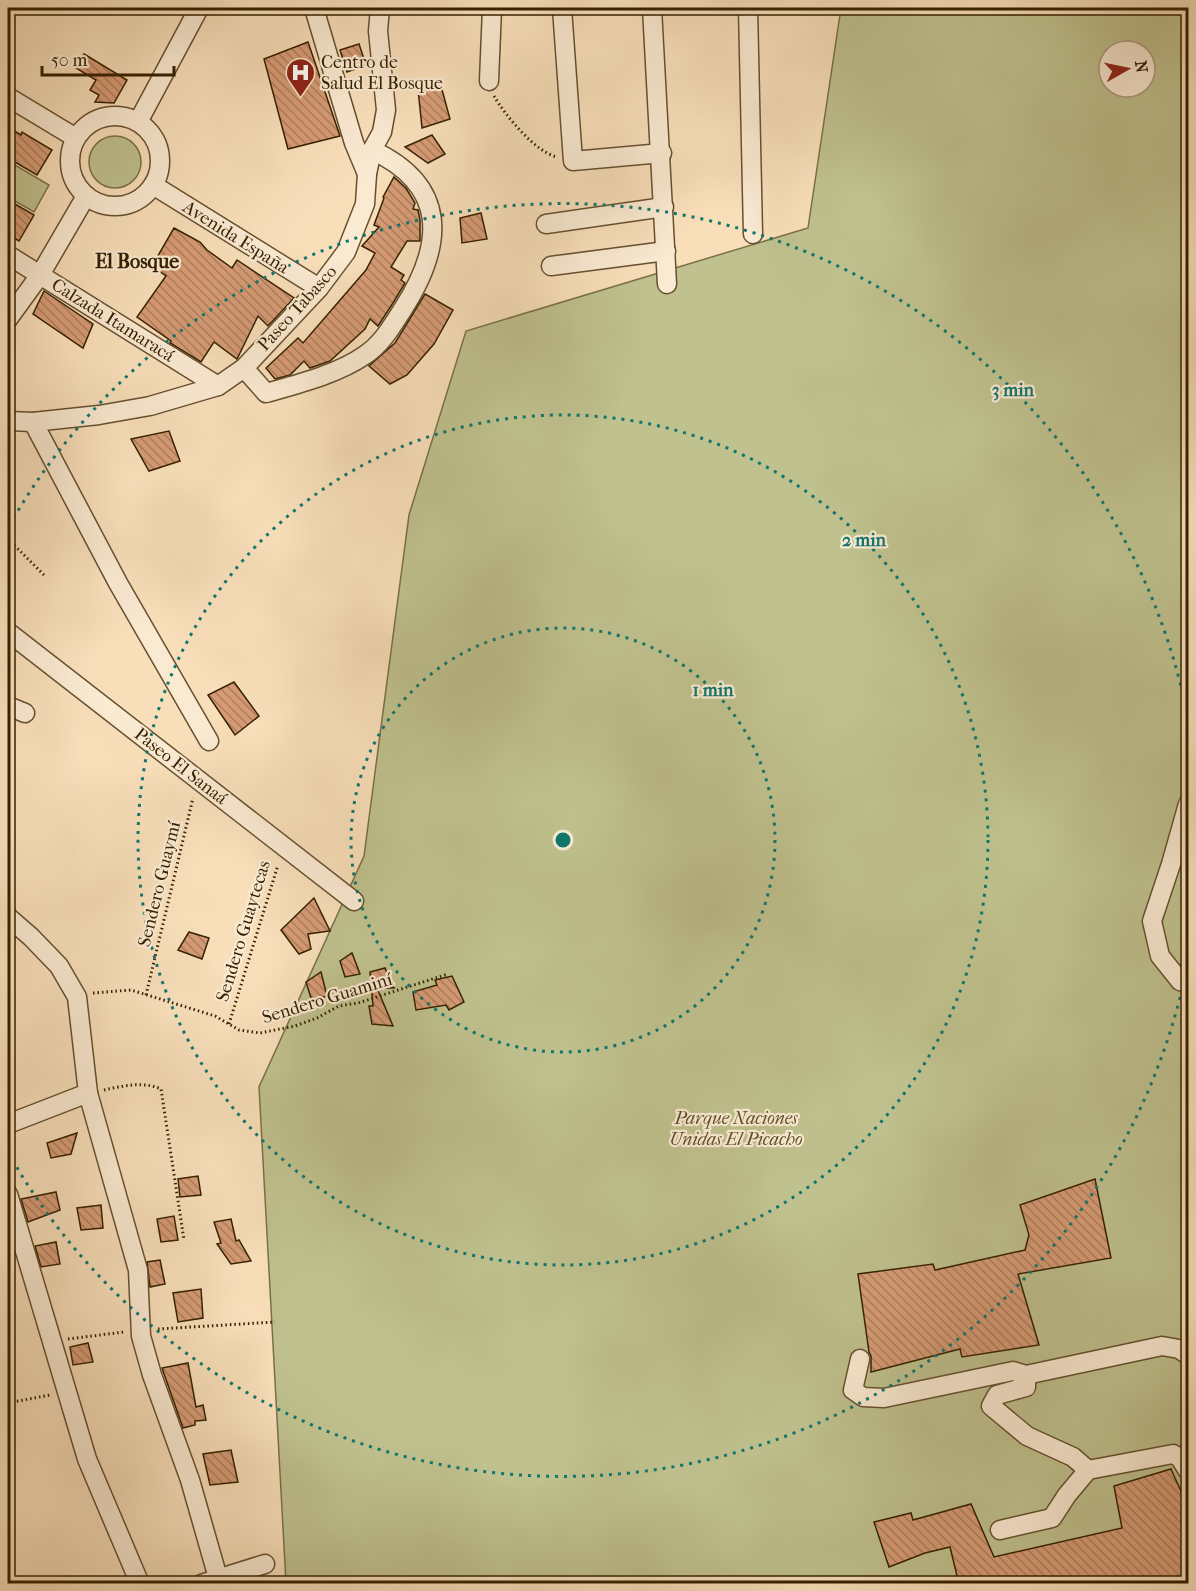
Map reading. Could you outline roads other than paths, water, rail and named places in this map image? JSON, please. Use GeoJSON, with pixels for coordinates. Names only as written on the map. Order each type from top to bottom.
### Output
{"type":"FeatureCollection","features":[{"type":"Feature","properties":{"kind":"street"},"geometry":{"type":"LineString","coordinates":[[138,122],[199,8]]}},
{"type":"Feature","properties":{"kind":"street"},"geometry":{"type":"LineString","coordinates":[[314,8],[354,143],[367,174]]}},
{"type":"Feature","properties":{"kind":"street","name":"Paseo Tabasco"},"geometry":{"type":"LineString","coordinates":[[8,421],[33,422],[99,415],[150,406],[218,386],[244,368],[318,288],[346,252],[365,204],[367,174],[372,150],[382,132],[386,110],[378,31],[380,8]]}},
{"type":"Feature","properties":{"kind":"street"},"geometry":{"type":"LineString","coordinates":[[489,81],[492,8]]}},
{"type":"Feature","properties":{"kind":"street"},"geometry":{"type":"LineString","coordinates":[[562,8],[573,161],[662,153]]}},
{"type":"Feature","properties":{"kind":"street"},"geometry":{"type":"LineString","coordinates":[[652,8],[662,153],[667,284]]}},
{"type":"Feature","properties":{"kind":"street"},"geometry":{"type":"LineString","coordinates":[[747,8],[753,234]]}},
{"type":"Feature","properties":{"kind":"street"},"geometry":{"type":"LineString","coordinates":[[8,97],[76,138]]}},
{"type":"Feature","properties":{"kind":"street"},"geometry":{"type":"LineString","coordinates":[[104,117],[125,117],[138,122],[149,132],[158,151],[159,172],[153,185],[137,200],[127,204],[105,205],[86,196],[77,186],[72,175],[70,156],[76,138],[85,127],[104,117]]}},
{"type":"Feature","properties":{"kind":"street"},"geometry":{"type":"LineString","coordinates":[[244,368],[267,393],[343,367],[366,355],[385,336],[414,291],[425,269],[432,242],[430,206],[421,186],[411,174],[398,163],[372,150]]}},
{"type":"Feature","properties":{"kind":"street","name":"Avenida España"},"geometry":{"type":"LineString","coordinates":[[153,185],[318,288]]}},
{"type":"Feature","properties":{"kind":"street"},"geometry":{"type":"LineString","coordinates":[[8,319],[40,274],[86,196]]}},
{"type":"Feature","properties":{"kind":"street"},"geometry":{"type":"LineString","coordinates":[[546,224],[664,207]]}},
{"type":"Feature","properties":{"kind":"street"},"geometry":{"type":"LineString","coordinates":[[551,266],[666,251]]}},
{"type":"Feature","properties":{"kind":"street","name":"Calzada Itamaracá"},"geometry":{"type":"LineString","coordinates":[[8,255],[218,386]]}},
{"type":"Feature","properties":{"kind":"street"},"geometry":{"type":"LineString","coordinates":[[33,422],[118,583],[209,741]]}},
{"type":"Feature","properties":{"kind":"street","name":"Paseo El Sanaá"},"geometry":{"type":"LineString","coordinates":[[8,632],[354,901]]}},
{"type":"Feature","properties":{"kind":"street"},"geometry":{"type":"LineString","coordinates":[[8,706],[25,714]]}},
{"type":"Feature","properties":{"kind":"street"},"geometry":{"type":"LineString","coordinates":[[1188,804],[1152,921],[1160,956],[1180,981],[1188,984]]}},
{"type":"Feature","properties":{"kind":"street"},"geometry":{"type":"LineString","coordinates":[[8,917],[59,966],[77,997],[88,1093],[138,1270],[141,1330],[152,1375],[190,1480],[218,1578]]}},
{"type":"Feature","properties":{"kind":"street"},"geometry":{"type":"LineString","coordinates":[[8,1124],[88,1093]]}},
{"type":"Feature","properties":{"kind":"street"},"geometry":{"type":"LineString","coordinates":[[8,1194],[87,1459],[140,1584]]}},
{"type":"Feature","properties":{"kind":"street"},"geometry":{"type":"LineString","coordinates":[[860,1359],[853,1390],[863,1397],[884,1398],[1013,1371],[1026,1375],[1162,1346],[1179,1349],[1188,1355]]}},
{"type":"Feature","properties":{"kind":"street"},"geometry":{"type":"LineString","coordinates":[[1026,1375],[1026,1387],[997,1395],[991,1406],[1027,1436],[1073,1457],[1088,1470]]}},
{"type":"Feature","properties":{"kind":"street"},"geometry":{"type":"LineString","coordinates":[[1000,1530],[1052,1518],[1088,1470],[1173,1454],[1180,1458],[1188,1471]]}},
{"type":"Feature","properties":{"kind":"street"},"geometry":{"type":"LineString","coordinates":[[201,1584],[265,1564]]}},
{"type":"Feature","properties":{"kind":"place","name":"Centro de Salud El Bosque"},"geometry":{"type":"Point","coordinates":[300,98]}},
{"type":"Feature","properties":{"kind":"district","name":"El Bosque"},"geometry":{"type":"Point","coordinates":[137,261]}},
{"type":"Feature","properties":{"kind":"park label","name":"Parque Naciones Unidas El Picacho"},"geometry":{"type":"Point","coordinates":[736,1128]}}]}
